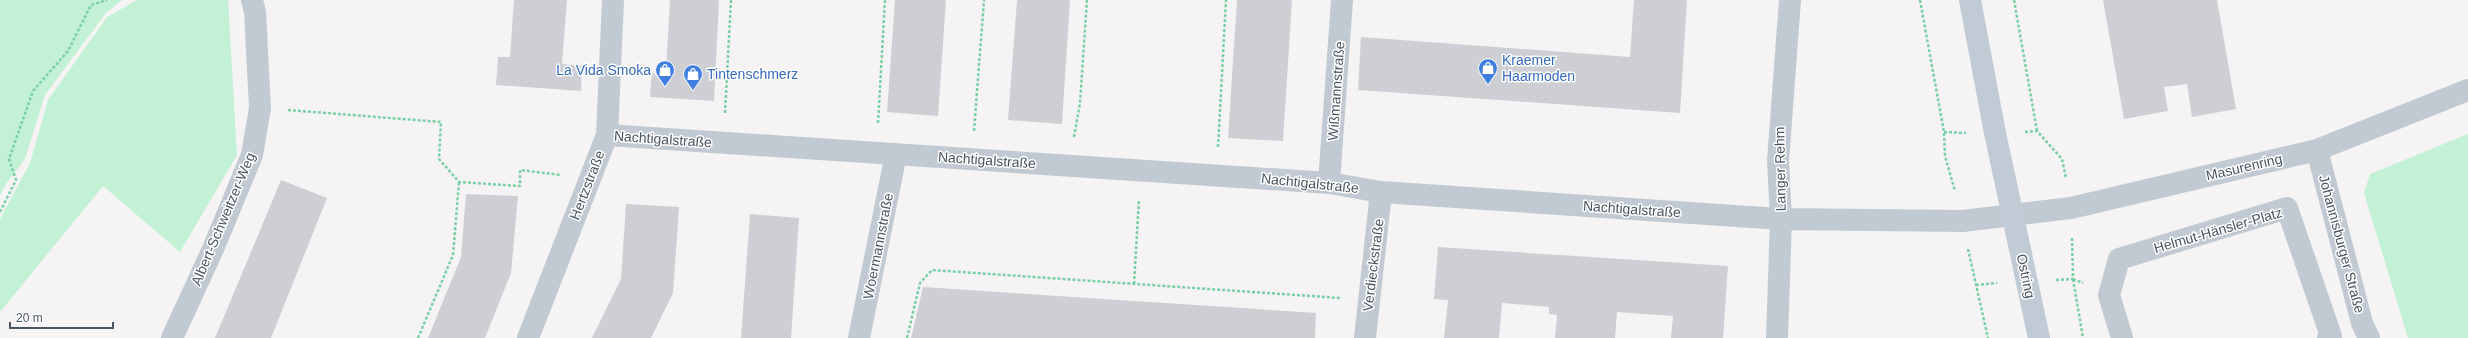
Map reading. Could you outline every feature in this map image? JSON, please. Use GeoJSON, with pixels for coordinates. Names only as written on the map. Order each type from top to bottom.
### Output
{"type":"FeatureCollection","features":[{"type":"Feature","properties":{"kind":"street","name":"Albert-Schweitzer-Weg"},"geometry":{"type":"LineString","coordinates":[[172,338],[252,155],[260,108],[255,12],[252,0]]}},
{"type":"Feature","properties":{"kind":"street","name":"Hertzstraße"},"geometry":{"type":"LineString","coordinates":[[528,338],[607,135],[613,0]]}},
{"type":"Feature","properties":{"kind":"street","name":"Wißmannstraße"},"geometry":{"type":"LineString","coordinates":[[1329,183],[1342,0]]}},
{"type":"Feature","properties":{"kind":"street","name":"Langer Rehm"},"geometry":{"type":"LineString","coordinates":[[1777,338],[1781,219],[1778,161],[1790,0]]}},
{"type":"Feature","properties":{"kind":"street"},"geometry":{"type":"LineString","coordinates":[[1970,0],[2012,215]]}},
{"type":"Feature","properties":{"kind":"street","name":"Masurenring"},"geometry":{"type":"LineString","coordinates":[[2012,215],[2071,208],[2317,150],[2468,90]]}},
{"type":"Feature","properties":{"kind":"street","name":"Nachtigalstraße"},"geometry":{"type":"LineString","coordinates":[[607,135],[1329,183],[1381,192],[1781,219],[1962,221],[2012,215]]}},
{"type":"Feature","properties":{"kind":"street","name":"Johannisburger Straße"},"geometry":{"type":"LineString","coordinates":[[2317,150],[2362,323],[2369,338]]}},
{"type":"Feature","properties":{"kind":"street","name":"Woermannstraße"},"geometry":{"type":"LineString","coordinates":[[859,338],[887,154]]}},
{"type":"Feature","properties":{"kind":"street","name":"Verdieckstraße"},"geometry":{"type":"LineString","coordinates":[[1365,338],[1381,192]]}},
{"type":"Feature","properties":{"kind":"street","name":"Helmut-Hänsler-Platz"},"geometry":{"type":"LineString","coordinates":[[2122,338],[2109,296],[2119,259],[2287,208],[2331,336],[2328,338]]}},
{"type":"Feature","properties":{"kind":"street","name":"Ostring"},"geometry":{"type":"LineString","coordinates":[[2012,215],[2039,338]]}},
{"type":"Feature","properties":{"kind":"path"},"geometry":{"type":"LineString","coordinates":[[0,212],[16,180],[9,159],[33,91],[68,50],[91,5],[107,0]]}},
{"type":"Feature","properties":{"kind":"path"},"geometry":{"type":"LineString","coordinates":[[726,101],[731,0]]}},
{"type":"Feature","properties":{"kind":"path"},"geometry":{"type":"LineString","coordinates":[[885,0],[887,154]]}},
{"type":"Feature","properties":{"kind":"path"},"geometry":{"type":"LineString","coordinates":[[972,159],[984,0]]}},
{"type":"Feature","properties":{"kind":"path"},"geometry":{"type":"LineString","coordinates":[[1075,126],[1080,103],[1087,0]]}},
{"type":"Feature","properties":{"kind":"path"},"geometry":{"type":"LineString","coordinates":[[1216,175],[1226,0]]}},
{"type":"Feature","properties":{"kind":"path"},"geometry":{"type":"LineString","coordinates":[[1920,0],[1944,132],[1946,156],[1988,338]]}},
{"type":"Feature","properties":{"kind":"path"},"geometry":{"type":"LineString","coordinates":[[2014,0],[2037,131]]}},
{"type":"Feature","properties":{"kind":"path"},"geometry":{"type":"LineString","coordinates":[[260,108],[441,122],[439,159],[459,182],[520,186],[520,170],[558,174]]}},
{"type":"Feature","properties":{"kind":"path"},"geometry":{"type":"LineString","coordinates":[[418,338],[453,255],[459,182]]}},
{"type":"Feature","properties":{"kind":"path"},"geometry":{"type":"LineString","coordinates":[[1134,284],[1139,206]]}},
{"type":"Feature","properties":{"kind":"path"},"geometry":{"type":"LineString","coordinates":[[907,338],[920,284],[932,270],[1369,300]]}},
{"type":"Feature","properties":{"kind":"path"},"geometry":{"type":"LineString","coordinates":[[2073,279],[2083,338]]}},
{"type":"Feature","properties":{"kind":"green space"},"geometry":{"type":"Polygon","coordinates":[[[0,0],[122,0],[106,13],[45,95],[25,159],[6,184],[0,195],[0,0]]]}},
{"type":"Feature","properties":{"kind":"green space"},"geometry":{"type":"Polygon","coordinates":[[[137,0],[228,0],[237,155],[180,252],[103,186],[0,312],[0,219],[30,163],[48,100],[107,17],[137,0]]]}},
{"type":"Feature","properties":{"kind":"green space"},"geometry":{"type":"Polygon","coordinates":[[[2468,134],[2468,338],[2408,338],[2364,193],[2370,174],[2468,134]]]}},
{"type":"Feature","properties":{"kind":"building"},"geometry":{"type":"Polygon","coordinates":[[[514,0],[567,0],[562,64],[582,66],[581,91],[496,85],[498,57],[510,57],[514,0]]]}},
{"type":"Feature","properties":{"kind":"building"},"geometry":{"type":"Polygon","coordinates":[[[670,0],[719,0],[714,101],[650,97],[652,71],[665,87],[670,0]]]}},
{"type":"Feature","properties":{"kind":"building"},"geometry":{"type":"Polygon","coordinates":[[[895,0],[946,0],[938,116],[887,112],[895,0]]]}},
{"type":"Feature","properties":{"kind":"building"},"geometry":{"type":"Polygon","coordinates":[[[1017,0],[1070,0],[1062,124],[1008,120],[1017,0]]]}},
{"type":"Feature","properties":{"kind":"building"},"geometry":{"type":"Polygon","coordinates":[[[1237,0],[1292,0],[1283,141],[1228,138],[1237,0]]]}},
{"type":"Feature","properties":{"kind":"building"},"geometry":{"type":"Polygon","coordinates":[[[1634,0],[1687,0],[1680,113],[1358,90],[1361,37],[1630,57],[1634,0]]]}},
{"type":"Feature","properties":{"kind":"building"},"geometry":{"type":"Polygon","coordinates":[[[2103,0],[2217,0],[2236,109],[2192,117],[2187,84],[2164,87],[2168,111],[2124,119],[2103,0]]]}},
{"type":"Feature","properties":{"kind":"building"},"geometry":{"type":"Polygon","coordinates":[[[281,180],[327,198],[271,338],[215,338],[281,180]]]}},
{"type":"Feature","properties":{"kind":"building"},"geometry":{"type":"Polygon","coordinates":[[[466,194],[518,196],[511,273],[485,338],[428,338],[461,257],[466,194]]]}},
{"type":"Feature","properties":{"kind":"building"},"geometry":{"type":"Polygon","coordinates":[[[626,204],[679,207],[673,293],[651,338],[592,338],[621,279],[626,204]]]}},
{"type":"Feature","properties":{"kind":"building"},"geometry":{"type":"Polygon","coordinates":[[[750,214],[799,218],[791,338],[741,338],[750,214]]]}},
{"type":"Feature","properties":{"kind":"building"},"geometry":{"type":"Polygon","coordinates":[[[1438,247],[1728,266],[1723,338],[1671,338],[1673,316],[1617,312],[1615,338],[1555,338],[1557,315],[1549,314],[1549,307],[1502,303],[1499,338],[1444,338],[1448,300],[1434,299],[1438,247]]]}},
{"type":"Feature","properties":{"kind":"building"},"geometry":{"type":"Polygon","coordinates":[[[923,287],[1316,313],[1315,338],[911,338],[923,287]]]}},
{"type":"Feature","properties":{"kind":"place","name":"Kraemer Haarmoden"},"geometry":{"type":"Point","coordinates":[1488,85]}},
{"type":"Feature","properties":{"kind":"place","name":"La Vida Smoka"},"geometry":{"type":"Point","coordinates":[665,87]}},
{"type":"Feature","properties":{"kind":"place","name":"Tintenschmerz"},"geometry":{"type":"Point","coordinates":[693,91]}}]}
